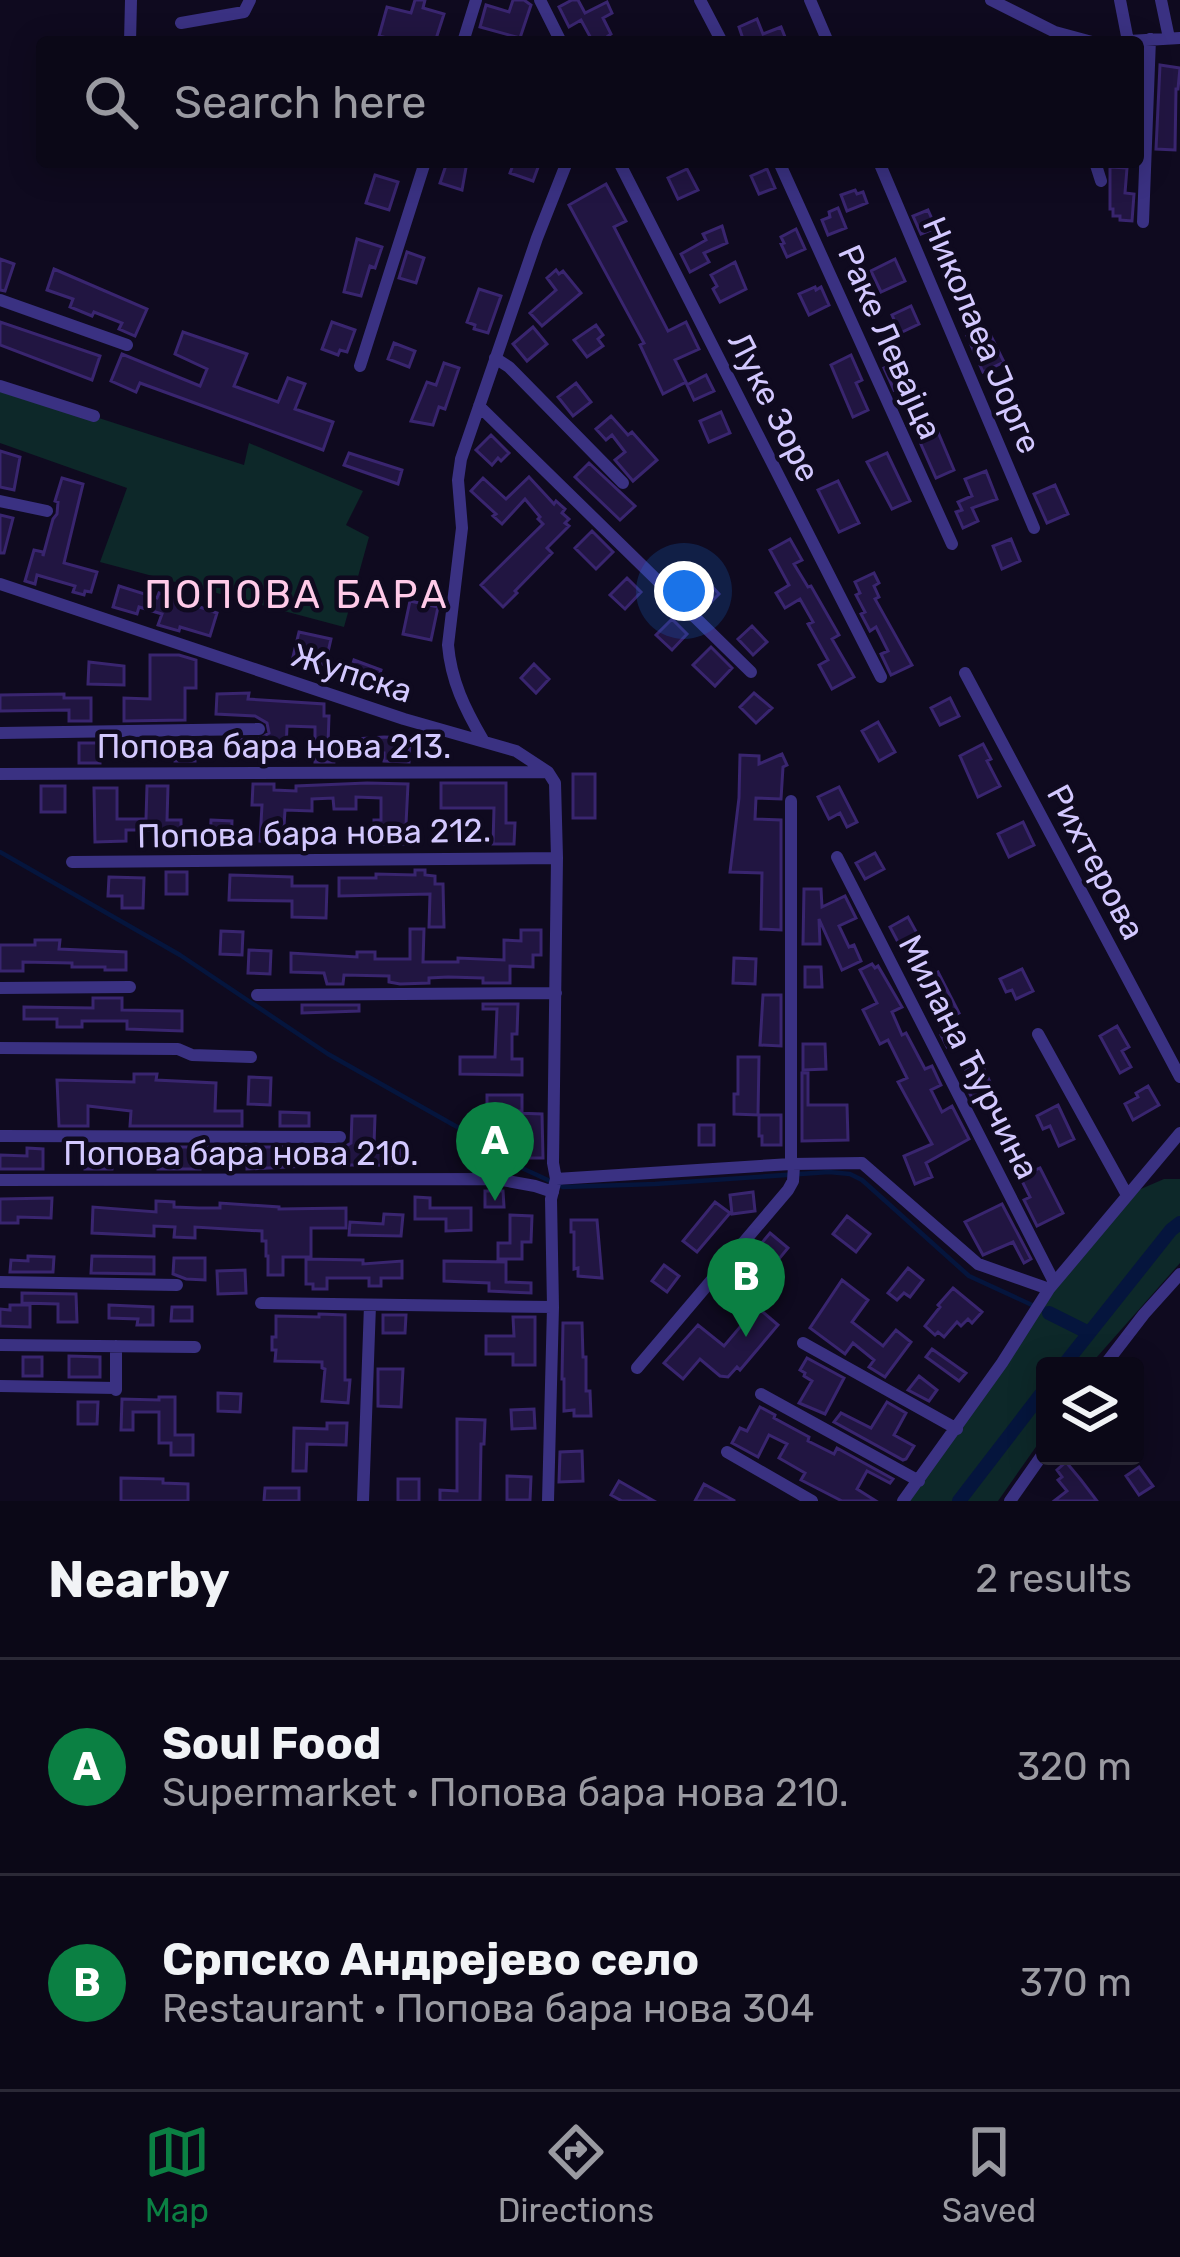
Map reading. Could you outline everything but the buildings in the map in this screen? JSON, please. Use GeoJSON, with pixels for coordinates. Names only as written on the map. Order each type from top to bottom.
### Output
{"type":"FeatureCollection","features":[{"type":"Feature","properties":{"kind":"street"},"geometry":{"type":"LineString","coordinates":[[130,36],[131,0]]}},
{"type":"Feature","properties":{"kind":"street"},"geometry":{"type":"LineString","coordinates":[[181,23],[244,12],[250,0]]}},
{"type":"Feature","properties":{"kind":"street"},"geometry":{"type":"LineString","coordinates":[[465,36],[476,0]]}},
{"type":"Feature","properties":{"kind":"street"},"geometry":{"type":"LineString","coordinates":[[540,0],[559,36]]}},
{"type":"Feature","properties":{"kind":"street"},"geometry":{"type":"LineString","coordinates":[[700,0],[719,36]]}},
{"type":"Feature","properties":{"kind":"street"},"geometry":{"type":"LineString","coordinates":[[810,0],[825,36]]}},
{"type":"Feature","properties":{"kind":"street"},"geometry":{"type":"LineString","coordinates":[[991,0],[1055,36]]}},
{"type":"Feature","properties":{"kind":"street"},"geometry":{"type":"LineString","coordinates":[[1120,0],[1127,36]]}},
{"type":"Feature","properties":{"kind":"street"},"geometry":{"type":"LineString","coordinates":[[1144,40],[1174,38],[1161,0]]}},
{"type":"Feature","properties":{"kind":"street"},"geometry":{"type":"LineString","coordinates":[[1143,222],[1150,39]]}},
{"type":"Feature","properties":{"kind":"street"},"geometry":{"type":"LineString","coordinates":[[360,366],[423,168]]}},
{"type":"Feature","properties":{"kind":"street"},"geometry":{"type":"LineString","coordinates":[[484,741],[455,685],[448,645],[462,528],[458,480],[479,406],[565,168]]}},
{"type":"Feature","properties":{"kind":"street","name":"Луке Зоре"},"geometry":{"type":"LineString","coordinates":[[622,168],[881,677]]}},
{"type":"Feature","properties":{"kind":"street","name":"Раке Левајца"},"geometry":{"type":"LineString","coordinates":[[782,168],[952,544]]}},
{"type":"Feature","properties":{"kind":"street","name":"Николаеа Јорге"},"geometry":{"type":"LineString","coordinates":[[882,168],[1034,528]]}},
{"type":"Feature","properties":{"kind":"street"},"geometry":{"type":"LineString","coordinates":[[1097,168],[1101,181]]}},
{"type":"Feature","properties":{"kind":"street"},"geometry":{"type":"LineString","coordinates":[[0,299],[128,344]]}},
{"type":"Feature","properties":{"kind":"street"},"geometry":{"type":"LineString","coordinates":[[496,358],[623,483]]}},
{"type":"Feature","properties":{"kind":"street"},"geometry":{"type":"LineString","coordinates":[[0,386],[94,416]]}},
{"type":"Feature","properties":{"kind":"street"},"geometry":{"type":"LineString","coordinates":[[479,406],[751,672]]}},
{"type":"Feature","properties":{"kind":"street"},"geometry":{"type":"LineString","coordinates":[[0,501],[47,512]]}},
{"type":"Feature","properties":{"kind":"street","name":"Жупска"},"geometry":{"type":"LineString","coordinates":[[0,584],[516,751],[548,772]]}},
{"type":"Feature","properties":{"kind":"street","name":"Рихтерова"},"geometry":{"type":"LineString","coordinates":[[964,673],[1180,1078]]}},
{"type":"Feature","properties":{"kind":"street"},"geometry":{"type":"LineString","coordinates":[[0,733],[260,729]]}},
{"type":"Feature","properties":{"kind":"street"},"geometry":{"type":"LineString","coordinates":[[548,772],[555,783],[557,858],[548,1501]]}},
{"type":"Feature","properties":{"kind":"street","name":"Попова бара нова 213."},"geometry":{"type":"LineString","coordinates":[[0,774],[548,772]]}},
{"type":"Feature","properties":{"kind":"street"},"geometry":{"type":"LineString","coordinates":[[638,1368],[793,1169],[791,801]]}},
{"type":"Feature","properties":{"kind":"street","name":"Милана Ћурчина"},"geometry":{"type":"LineString","coordinates":[[837,856],[1052,1286]]}},
{"type":"Feature","properties":{"kind":"street","name":"Попова бара нова 212."},"geometry":{"type":"LineString","coordinates":[[72,862],[557,858]]}},
{"type":"Feature","properties":{"kind":"street"},"geometry":{"type":"LineString","coordinates":[[0,988],[130,987]]}},
{"type":"Feature","properties":{"kind":"street"},"geometry":{"type":"LineString","coordinates":[[257,995],[556,993]]}},
{"type":"Feature","properties":{"kind":"street"},"geometry":{"type":"LineString","coordinates":[[1038,1034],[1127,1196]]}},
{"type":"Feature","properties":{"kind":"street"},"geometry":{"type":"LineString","coordinates":[[0,1048],[178,1048],[192,1055],[251,1057]]}},
{"type":"Feature","properties":{"kind":"street"},"geometry":{"type":"LineString","coordinates":[[903,1501],[1052,1286],[1180,1133]]}},
{"type":"Feature","properties":{"kind":"street"},"geometry":{"type":"LineString","coordinates":[[0,1136],[340,1137]]}},
{"type":"Feature","properties":{"kind":"street","name":"Попова бара нова 210."},"geometry":{"type":"LineString","coordinates":[[0,1180],[497,1179],[554,1186],[862,1163],[978,1264],[1052,1286]]}},
{"type":"Feature","properties":{"kind":"street"},"geometry":{"type":"LineString","coordinates":[[1111,1357],[1180,1274]]}},
{"type":"Feature","properties":{"kind":"street"},"geometry":{"type":"LineString","coordinates":[[0,1282],[177,1285]]}},
{"type":"Feature","properties":{"kind":"street"},"geometry":{"type":"LineString","coordinates":[[261,1304],[553,1307]]}},
{"type":"Feature","properties":{"kind":"street"},"geometry":{"type":"LineString","coordinates":[[363,1501],[370,1305]]}},
{"type":"Feature","properties":{"kind":"street"},"geometry":{"type":"LineString","coordinates":[[803,1343],[957,1429]]}},
{"type":"Feature","properties":{"kind":"street"},"geometry":{"type":"LineString","coordinates":[[0,1346],[195,1347]]}},
{"type":"Feature","properties":{"kind":"street"},"geometry":{"type":"LineString","coordinates":[[0,1386],[116,1389],[116,1346]]}},
{"type":"Feature","properties":{"kind":"street"},"geometry":{"type":"LineString","coordinates":[[761,1394],[919,1481]]}},
{"type":"Feature","properties":{"kind":"street"},"geometry":{"type":"LineString","coordinates":[[727,1452],[812,1501]]}},
{"type":"Feature","properties":{"kind":"street"},"geometry":{"type":"LineString","coordinates":[[1010,1501],[1036,1463]]}},
{"type":"Feature","properties":{"kind":"green space"},"geometry":{"type":"Polygon","coordinates":[[[0,386],[244,465],[249,443],[363,491],[346,525],[369,537],[344,627],[100,562],[127,488],[0,443],[0,386]]]}},
{"type":"Feature","properties":{"kind":"green space"},"geometry":{"type":"Polygon","coordinates":[[[1164,1179],[1180,1179],[1180,1263],[1097,1357],[1036,1357],[1036,1447],[998,1501],[903,1501],[1049,1289],[1127,1195],[1164,1179]]]}},
{"type":"Feature","properties":{"kind":"waterway"},"geometry":{"type":"LineString","coordinates":[[0,852],[180,955],[328,1054],[563,1187],[850,1174],[969,1276],[1032,1305]]}},
{"type":"Feature","properties":{"kind":"waterway"},"geometry":{"type":"LineString","coordinates":[[1070,1357],[1180,1223]]}},
{"type":"Feature","properties":{"kind":"waterway"},"geometry":{"type":"LineString","coordinates":[[1049,1313],[1089,1333]]}},
{"type":"Feature","properties":{"kind":"waterway"},"geometry":{"type":"LineString","coordinates":[[959,1501],[1036,1401]]}},
{"type":"Feature","properties":{"kind":"place","name":"Soul Food"},"geometry":{"type":"Point","coordinates":[495,1201]}},
{"type":"Feature","properties":{"kind":"place","name":"Српско Андрејево село"},"geometry":{"type":"Point","coordinates":[746,1337]}},
{"type":"Feature","properties":{"kind":"district","name":"ПОПОВА БАРА"},"geometry":{"type":"Point","coordinates":[297,595]}}]}
